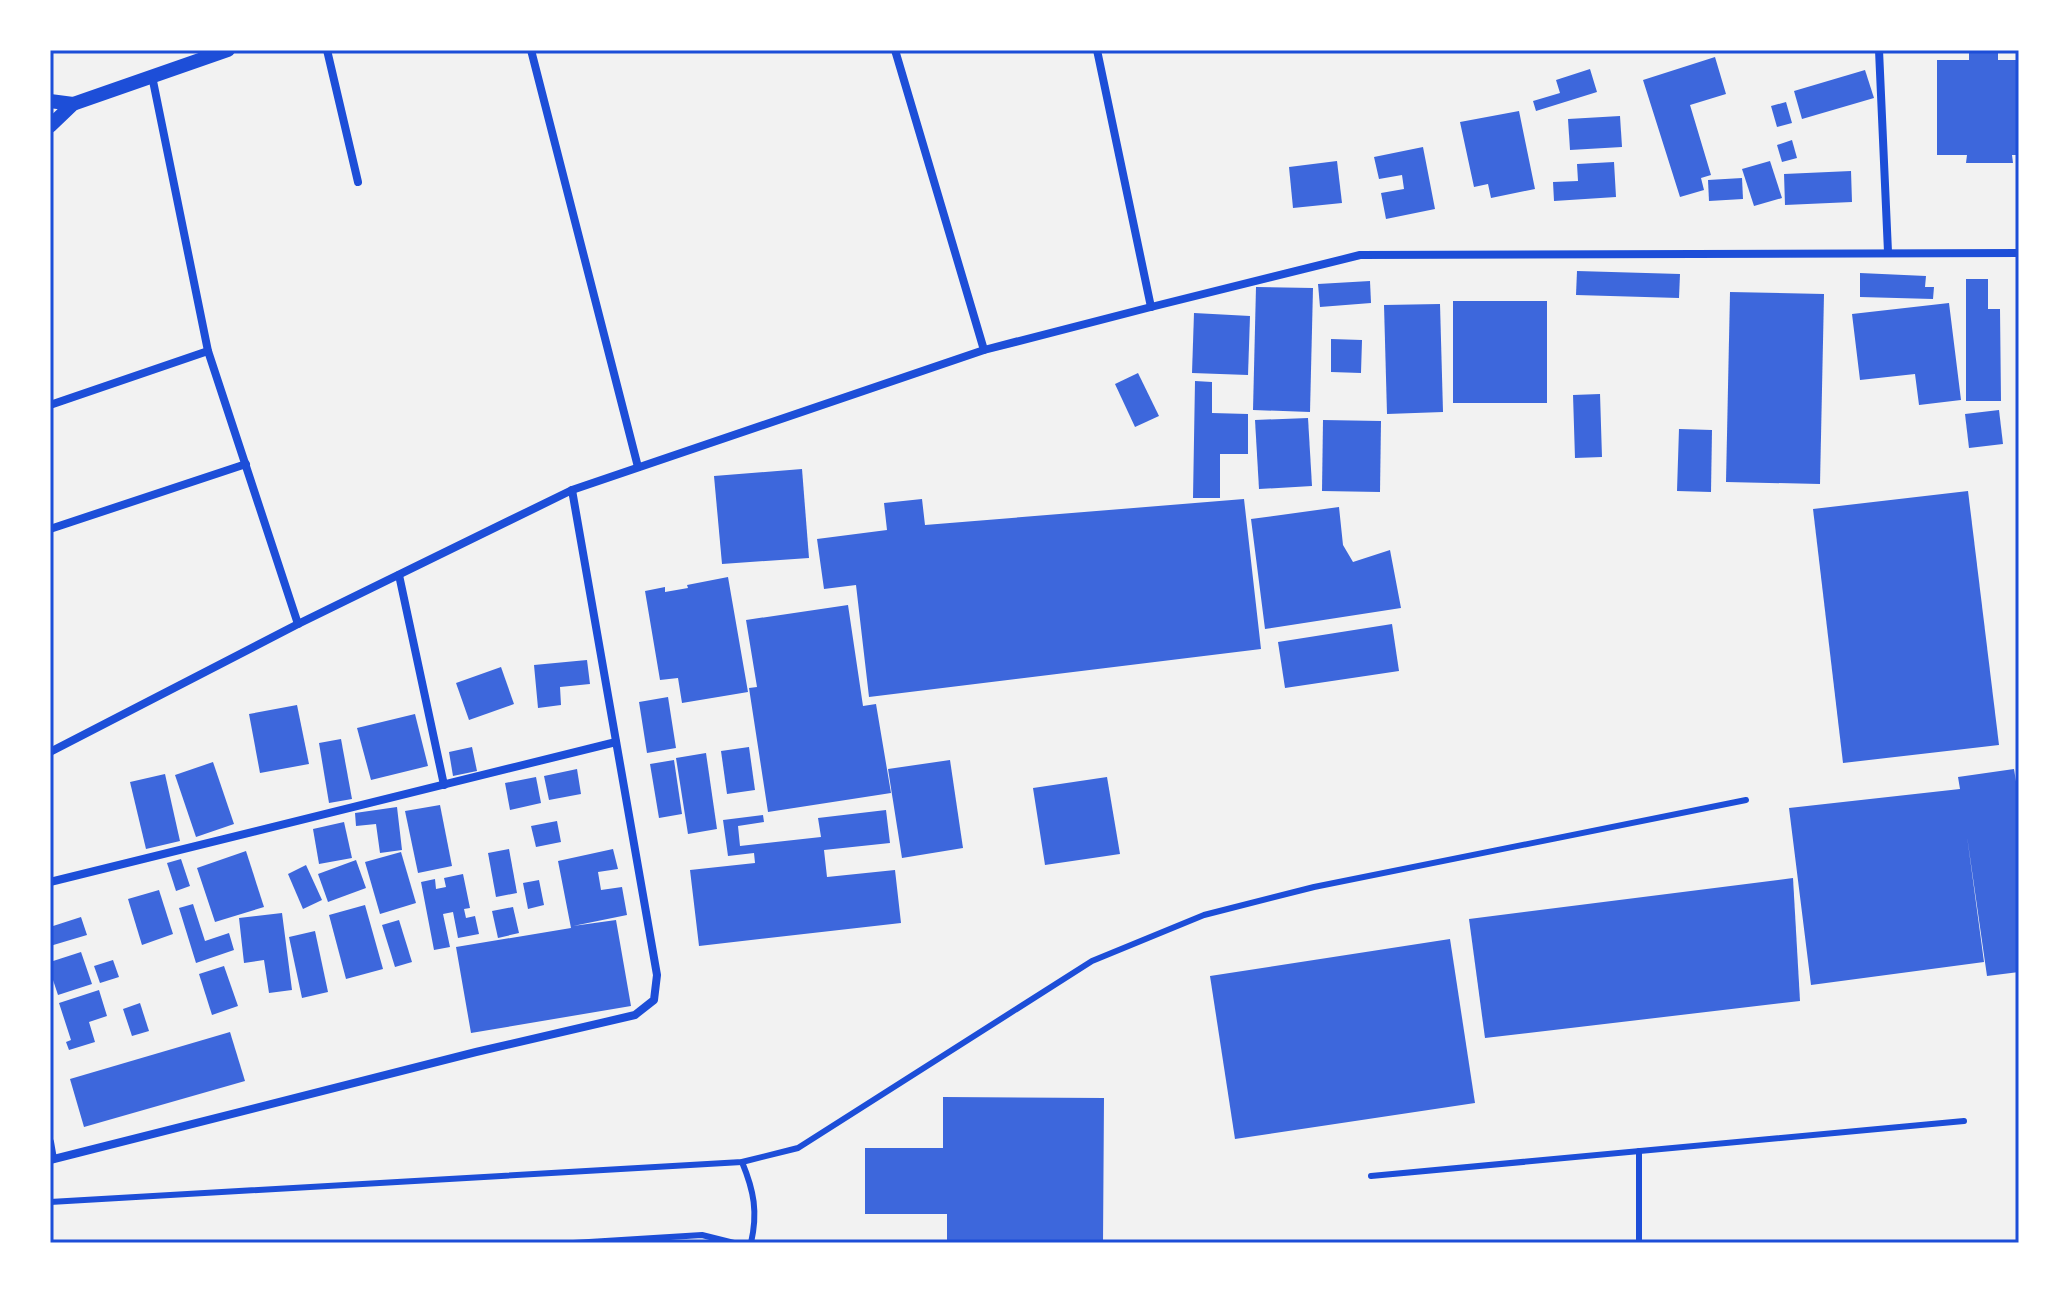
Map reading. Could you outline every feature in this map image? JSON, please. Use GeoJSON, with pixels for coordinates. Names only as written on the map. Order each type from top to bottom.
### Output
{"type":"FeatureCollection","features":[{"type":"Feature","properties":{"kind":"street"},"geometry":{"type":"LineString","coordinates":[[50,126],[73,104],[228,50]]}},
{"type":"Feature","properties":{"kind":"street"},"geometry":{"type":"LineString","coordinates":[[327,50],[358,182]]}},
{"type":"Feature","properties":{"kind":"street"},"geometry":{"type":"LineString","coordinates":[[531,50],[638,467]]}},
{"type":"Feature","properties":{"kind":"street"},"geometry":{"type":"LineString","coordinates":[[895,50],[984,350]]}},
{"type":"Feature","properties":{"kind":"street"},"geometry":{"type":"LineString","coordinates":[[1097,50],[1151,307]]}},
{"type":"Feature","properties":{"kind":"street"},"geometry":{"type":"LineString","coordinates":[[1879,50],[1888,252]]}},
{"type":"Feature","properties":{"kind":"street"},"geometry":{"type":"LineString","coordinates":[[152,76],[208,351],[298,624]]}},
{"type":"Feature","properties":{"kind":"street"},"geometry":{"type":"LineString","coordinates":[[50,101],[73,104]]}},
{"type":"Feature","properties":{"kind":"street"},"geometry":{"type":"LineString","coordinates":[[50,752],[298,624],[572,490],[984,350],[1151,307],[1360,255],[2019,253]]}},
{"type":"Feature","properties":{"kind":"street"},"geometry":{"type":"LineString","coordinates":[[50,405],[208,351]]}},
{"type":"Feature","properties":{"kind":"street"},"geometry":{"type":"LineString","coordinates":[[50,529],[246,464]]}},
{"type":"Feature","properties":{"kind":"street"},"geometry":{"type":"LineString","coordinates":[[50,1142],[52,1160],[476,1052],[635,1015],[654,1000],[657,975],[572,490]]}},
{"type":"Feature","properties":{"kind":"street"},"geometry":{"type":"LineString","coordinates":[[399,575],[444,785]]}},
{"type":"Feature","properties":{"kind":"street"},"geometry":{"type":"LineString","coordinates":[[50,882],[616,742]]}},
{"type":"Feature","properties":{"kind":"lane"},"geometry":{"type":"LineString","coordinates":[[50,1202],[742,1162],[798,1148],[1092,961],[1204,915],[1314,887],[1746,800]]}},
{"type":"Feature","properties":{"kind":"lane"},"geometry":{"type":"LineString","coordinates":[[1371,1176],[1964,1121]]}},
{"type":"Feature","properties":{"kind":"lane"},"geometry":{"type":"LineString","coordinates":[[1639,1151],[1639,1243]]}},
{"type":"Feature","properties":{"kind":"lane"},"geometry":{"type":"LineString","coordinates":[[742,1162],[754,1192],[756,1222],[751,1243]]}},
{"type":"Feature","properties":{"kind":"lane"},"geometry":{"type":"LineString","coordinates":[[573,1243],[702,1235],[734,1243]]}},
{"type":"Feature","properties":{"kind":"building"},"geometry":{"type":"Polygon","coordinates":[[[1969,50],[1998,50],[1998,60],[2019,60],[2019,155],[2012,155],[2013,163],[1966,163],[1967,155],[1937,155],[1937,60],[1969,60],[1969,50]]]}},
{"type":"Feature","properties":{"kind":"building"},"geometry":{"type":"Polygon","coordinates":[[[1715,57],[1726,94],[1690,105],[1711,175],[1701,178],[1704,190],[1680,197],[1643,80],[1715,57]]]}},
{"type":"Feature","properties":{"kind":"building"},"geometry":{"type":"Polygon","coordinates":[[[1590,69],[1597,92],[1536,111],[1533,101],[1560,93],[1556,80],[1590,69]]]}},
{"type":"Feature","properties":{"kind":"building"},"geometry":{"type":"Polygon","coordinates":[[[1865,70],[1874,98],[1802,119],[1794,91],[1865,70]]]}},
{"type":"Feature","properties":{"kind":"building"},"geometry":{"type":"Polygon","coordinates":[[[1786,102],[1792,123],[1777,127],[1771,106],[1786,102]]]}},
{"type":"Feature","properties":{"kind":"building"},"geometry":{"type":"Polygon","coordinates":[[[1519,111],[1535,189],[1491,198],[1488,184],[1474,187],[1460,122],[1519,111]]]}},
{"type":"Feature","properties":{"kind":"building"},"geometry":{"type":"Polygon","coordinates":[[[1620,116],[1622,147],[1570,150],[1568,119],[1620,116]]]}},
{"type":"Feature","properties":{"kind":"building"},"geometry":{"type":"Polygon","coordinates":[[[1792,140],[1797,158],[1782,162],[1777,145],[1792,140]]]}},
{"type":"Feature","properties":{"kind":"building"},"geometry":{"type":"Polygon","coordinates":[[[1423,147],[1435,209],[1386,219],[1381,193],[1404,189],[1402,175],[1379,179],[1374,157],[1423,147]]]}},
{"type":"Feature","properties":{"kind":"building"},"geometry":{"type":"Polygon","coordinates":[[[1337,161],[1342,203],[1293,208],[1289,167],[1337,161]]]}},
{"type":"Feature","properties":{"kind":"building"},"geometry":{"type":"Polygon","coordinates":[[[1770,161],[1782,198],[1754,206],[1742,169],[1770,161]]]}},
{"type":"Feature","properties":{"kind":"building"},"geometry":{"type":"Polygon","coordinates":[[[1614,162],[1616,197],[1554,201],[1553,182],[1578,181],[1577,164],[1614,162]]]}},
{"type":"Feature","properties":{"kind":"building"},"geometry":{"type":"Polygon","coordinates":[[[1851,171],[1852,202],[1785,205],[1784,174],[1851,171]]]}},
{"type":"Feature","properties":{"kind":"building"},"geometry":{"type":"Polygon","coordinates":[[[1742,178],[1743,199],[1709,201],[1708,180],[1742,178]]]}},
{"type":"Feature","properties":{"kind":"building"},"geometry":{"type":"Polygon","coordinates":[[[1577,271],[1680,274],[1679,298],[1576,295],[1577,271]]]}},
{"type":"Feature","properties":{"kind":"building"},"geometry":{"type":"Polygon","coordinates":[[[1860,273],[1926,276],[1925,287],[1934,287],[1933,299],[1860,297],[1860,273]]]}},
{"type":"Feature","properties":{"kind":"building"},"geometry":{"type":"Polygon","coordinates":[[[1966,279],[1988,279],[1988,309],[2000,309],[2001,401],[1966,401],[1966,279]]]}},
{"type":"Feature","properties":{"kind":"building"},"geometry":{"type":"Polygon","coordinates":[[[1370,281],[1371,303],[1320,307],[1318,284],[1370,281]]]}},
{"type":"Feature","properties":{"kind":"building"},"geometry":{"type":"Polygon","coordinates":[[[1256,287],[1313,288],[1310,412],[1253,410],[1256,287]]]}},
{"type":"Feature","properties":{"kind":"building"},"geometry":{"type":"Polygon","coordinates":[[[1730,292],[1824,294],[1820,484],[1726,482],[1730,292]]]}},
{"type":"Feature","properties":{"kind":"building"},"geometry":{"type":"Polygon","coordinates":[[[1453,301],[1547,301],[1547,403],[1453,403],[1453,301]]]}},
{"type":"Feature","properties":{"kind":"building"},"geometry":{"type":"Polygon","coordinates":[[[1949,303],[1961,400],[1919,405],[1915,374],[1860,380],[1852,314],[1949,303]]]}},
{"type":"Feature","properties":{"kind":"building"},"geometry":{"type":"Polygon","coordinates":[[[1440,304],[1443,412],[1387,414],[1384,305],[1440,304]]]}},
{"type":"Feature","properties":{"kind":"building"},"geometry":{"type":"Polygon","coordinates":[[[1194,313],[1250,316],[1248,375],[1192,373],[1194,313]]]}},
{"type":"Feature","properties":{"kind":"building"},"geometry":{"type":"Polygon","coordinates":[[[1331,339],[1362,340],[1361,373],[1331,372],[1331,339]]]}},
{"type":"Feature","properties":{"kind":"building"},"geometry":{"type":"Polygon","coordinates":[[[1138,373],[1159,416],[1135,427],[1115,384],[1138,373]]]}},
{"type":"Feature","properties":{"kind":"building"},"geometry":{"type":"Polygon","coordinates":[[[1195,381],[1212,382],[1212,413],[1248,414],[1248,454],[1220,454],[1220,498],[1193,498],[1195,381]]]}},
{"type":"Feature","properties":{"kind":"building"},"geometry":{"type":"Polygon","coordinates":[[[1600,394],[1602,457],[1575,458],[1573,395],[1600,394]]]}},
{"type":"Feature","properties":{"kind":"building"},"geometry":{"type":"Polygon","coordinates":[[[1999,410],[2003,444],[1969,448],[1965,414],[1999,410]]]}},
{"type":"Feature","properties":{"kind":"building"},"geometry":{"type":"Polygon","coordinates":[[[1308,418],[1312,486],[1259,489],[1255,420],[1308,418]]]}},
{"type":"Feature","properties":{"kind":"building"},"geometry":{"type":"Polygon","coordinates":[[[1323,420],[1381,421],[1380,492],[1322,491],[1323,420]]]}},
{"type":"Feature","properties":{"kind":"building"},"geometry":{"type":"Polygon","coordinates":[[[1679,429],[1712,430],[1711,492],[1677,491],[1679,429]]]}},
{"type":"Feature","properties":{"kind":"building"},"geometry":{"type":"Polygon","coordinates":[[[802,469],[809,558],[722,564],[714,476],[802,469]]]}},
{"type":"Feature","properties":{"kind":"building"},"geometry":{"type":"Polygon","coordinates":[[[1968,491],[1999,745],[1843,763],[1813,509],[1968,491]]]}},
{"type":"Feature","properties":{"kind":"building"},"geometry":{"type":"Polygon","coordinates":[[[922,499],[925,525],[1244,499],[1261,649],[869,697],[856,585],[824,589],[817,539],[887,530],[884,503],[922,499]]]}},
{"type":"Feature","properties":{"kind":"building"},"geometry":{"type":"Polygon","coordinates":[[[1339,507],[1343,545],[1353,562],[1390,550],[1401,608],[1265,629],[1251,519],[1339,507]]]}},
{"type":"Feature","properties":{"kind":"building"},"geometry":{"type":"Polygon","coordinates":[[[728,577],[748,692],[682,703],[678,678],[660,680],[645,591],[665,587],[665,592],[728,577]]]}},
{"type":"Feature","properties":{"kind":"building"},"geometry":{"type":"Polygon","coordinates":[[[848,605],[863,706],[876,704],[891,793],[768,812],[749,688],[757,687],[746,620],[848,605]]]}},
{"type":"Feature","properties":{"kind":"building"},"geometry":{"type":"Polygon","coordinates":[[[1392,624],[1399,671],[1285,688],[1278,642],[1392,624]]]}},
{"type":"Feature","properties":{"kind":"building"},"geometry":{"type":"Polygon","coordinates":[[[587,660],[590,684],[560,687],[561,705],[538,708],[534,665],[587,660]]]}},
{"type":"Feature","properties":{"kind":"building"},"geometry":{"type":"Polygon","coordinates":[[[501,667],[514,704],[469,720],[456,683],[501,667]]]}},
{"type":"Feature","properties":{"kind":"building"},"geometry":{"type":"Polygon","coordinates":[[[668,697],[676,748],[647,753],[639,702],[668,697]]]}},
{"type":"Feature","properties":{"kind":"building"},"geometry":{"type":"Polygon","coordinates":[[[297,705],[309,764],[260,773],[249,714],[297,705]]]}},
{"type":"Feature","properties":{"kind":"building"},"geometry":{"type":"Polygon","coordinates":[[[415,714],[428,766],[371,780],[357,728],[415,714]]]}},
{"type":"Feature","properties":{"kind":"building"},"geometry":{"type":"Polygon","coordinates":[[[341,739],[352,799],[329,803],[319,743],[341,739]]]}},
{"type":"Feature","properties":{"kind":"building"},"geometry":{"type":"Polygon","coordinates":[[[472,747],[477,771],[453,776],[449,752],[472,747]]]}},
{"type":"Feature","properties":{"kind":"building"},"geometry":{"type":"Polygon","coordinates":[[[749,747],[755,790],[727,794],[721,751],[749,747]]]}},
{"type":"Feature","properties":{"kind":"building"},"geometry":{"type":"Polygon","coordinates":[[[706,753],[717,829],[688,834],[676,758],[706,753]]]}},
{"type":"Feature","properties":{"kind":"building"},"geometry":{"type":"Polygon","coordinates":[[[674,760],[682,814],[659,818],[650,764],[674,760]]]}},
{"type":"Feature","properties":{"kind":"building"},"geometry":{"type":"Polygon","coordinates":[[[950,760],[963,848],[902,858],[888,769],[950,760]]]}},
{"type":"Feature","properties":{"kind":"building"},"geometry":{"type":"Polygon","coordinates":[[[213,762],[234,824],[196,837],[175,775],[213,762]]]}},
{"type":"Feature","properties":{"kind":"building"},"geometry":{"type":"Polygon","coordinates":[[[577,769],[581,794],[549,800],[544,776],[577,769]]]}},
{"type":"Feature","properties":{"kind":"building"},"geometry":{"type":"Polygon","coordinates":[[[2014,769],[2019,800],[2019,972],[1987,976],[1967,836],[1984,962],[1811,985],[1789,808],[1960,789],[1958,777],[2014,769]]]}},
{"type":"Feature","properties":{"kind":"building"},"geometry":{"type":"Polygon","coordinates":[[[165,774],[180,841],[146,849],[130,782],[165,774]]]}},
{"type":"Feature","properties":{"kind":"building"},"geometry":{"type":"Polygon","coordinates":[[[536,777],[541,803],[510,810],[505,783],[536,777]]]}},
{"type":"Feature","properties":{"kind":"building"},"geometry":{"type":"Polygon","coordinates":[[[1107,777],[1120,854],[1045,865],[1033,788],[1107,777]]]}},
{"type":"Feature","properties":{"kind":"building"},"geometry":{"type":"Polygon","coordinates":[[[440,805],[452,866],[418,873],[405,811],[440,805]]]}},
{"type":"Feature","properties":{"kind":"building"},"geometry":{"type":"Polygon","coordinates":[[[397,807],[402,850],[380,853],[376,824],[356,826],[355,813],[397,807]]]}},
{"type":"Feature","properties":{"kind":"building"},"geometry":{"type":"Polygon","coordinates":[[[886,810],[890,843],[824,850],[827,877],[895,870],[901,923],[699,946],[690,870],[755,863],[754,853],[728,856],[723,820],[763,815],[764,822],[738,826],[740,846],[821,837],[818,818],[886,810]]]}},
{"type":"Feature","properties":{"kind":"building"},"geometry":{"type":"Polygon","coordinates":[[[557,821],[561,842],[536,847],[531,826],[557,821]]]}},
{"type":"Feature","properties":{"kind":"building"},"geometry":{"type":"Polygon","coordinates":[[[344,822],[352,858],[319,864],[313,829],[344,822]]]}},
{"type":"Feature","properties":{"kind":"building"},"geometry":{"type":"Polygon","coordinates":[[[509,849],[517,893],[496,897],[488,853],[509,849]]]}},
{"type":"Feature","properties":{"kind":"building"},"geometry":{"type":"Polygon","coordinates":[[[613,849],[618,869],[598,872],[601,890],[622,887],[627,915],[573,926],[616,920],[631,1006],[471,1033],[456,947],[571,928],[558,861],[613,849]]]}},
{"type":"Feature","properties":{"kind":"building"},"geometry":{"type":"Polygon","coordinates":[[[246,851],[264,907],[215,922],[197,868],[246,851]]]}},
{"type":"Feature","properties":{"kind":"building"},"geometry":{"type":"Polygon","coordinates":[[[401,852],[416,903],[380,914],[365,862],[401,852]]]}},
{"type":"Feature","properties":{"kind":"building"},"geometry":{"type":"Polygon","coordinates":[[[181,859],[190,886],[176,891],[167,863],[181,859]]]}},
{"type":"Feature","properties":{"kind":"building"},"geometry":{"type":"Polygon","coordinates":[[[356,860],[366,888],[328,902],[318,874],[356,860]]]}},
{"type":"Feature","properties":{"kind":"building"},"geometry":{"type":"Polygon","coordinates":[[[306,865],[322,900],[303,909],[288,874],[306,865]]]}},
{"type":"Feature","properties":{"kind":"building"},"geometry":{"type":"Polygon","coordinates":[[[463,874],[470,908],[464,909],[466,918],[475,916],[479,934],[458,938],[453,912],[443,914],[450,947],[434,950],[421,882],[435,879],[436,889],[446,887],[444,878],[463,874]]]}},
{"type":"Feature","properties":{"kind":"building"},"geometry":{"type":"Polygon","coordinates":[[[1793,878],[1800,1001],[1485,1038],[1469,919],[1793,878]]]}},
{"type":"Feature","properties":{"kind":"building"},"geometry":{"type":"Polygon","coordinates":[[[539,880],[544,905],[528,909],[523,883],[539,880]]]}},
{"type":"Feature","properties":{"kind":"building"},"geometry":{"type":"Polygon","coordinates":[[[159,890],[173,934],[142,945],[128,899],[159,890]]]}},
{"type":"Feature","properties":{"kind":"building"},"geometry":{"type":"Polygon","coordinates":[[[193,904],[205,941],[229,933],[234,950],[196,963],[179,908],[193,904]]]}},
{"type":"Feature","properties":{"kind":"building"},"geometry":{"type":"Polygon","coordinates":[[[365,905],[383,969],[346,979],[329,915],[365,905]]]}},
{"type":"Feature","properties":{"kind":"building"},"geometry":{"type":"Polygon","coordinates":[[[513,907],[519,933],[498,938],[492,911],[513,907]]]}},
{"type":"Feature","properties":{"kind":"building"},"geometry":{"type":"Polygon","coordinates":[[[282,913],[292,990],[269,993],[264,960],[244,963],[239,918],[282,913]]]}},
{"type":"Feature","properties":{"kind":"building"},"geometry":{"type":"Polygon","coordinates":[[[81,917],[87,935],[50,946],[50,927],[81,917]]]}},
{"type":"Feature","properties":{"kind":"building"},"geometry":{"type":"Polygon","coordinates":[[[399,920],[412,962],[395,967],[382,925],[399,920]]]}},
{"type":"Feature","properties":{"kind":"building"},"geometry":{"type":"Polygon","coordinates":[[[315,931],[328,992],[302,998],[289,937],[315,931]]]}},
{"type":"Feature","properties":{"kind":"building"},"geometry":{"type":"Polygon","coordinates":[[[1450,939],[1475,1103],[1235,1139],[1210,976],[1450,939]]]}},
{"type":"Feature","properties":{"kind":"building"},"geometry":{"type":"Polygon","coordinates":[[[81,952],[92,984],[58,995],[50,962],[81,952]]]}},
{"type":"Feature","properties":{"kind":"building"},"geometry":{"type":"Polygon","coordinates":[[[113,960],[119,977],[100,983],[94,966],[113,960]]]}},
{"type":"Feature","properties":{"kind":"building"},"geometry":{"type":"Polygon","coordinates":[[[224,966],[238,1006],[212,1015],[199,974],[224,966]]]}},
{"type":"Feature","properties":{"kind":"building"},"geometry":{"type":"Polygon","coordinates":[[[99,990],[107,1016],[89,1022],[95,1042],[69,1050],[66,1042],[71,1040],[59,1003],[99,990]]]}},
{"type":"Feature","properties":{"kind":"building"},"geometry":{"type":"Polygon","coordinates":[[[140,1003],[149,1031],[132,1036],[123,1009],[140,1003]]]}},
{"type":"Feature","properties":{"kind":"building"},"geometry":{"type":"Polygon","coordinates":[[[230,1032],[245,1081],[84,1127],[70,1079],[230,1032]]]}},
{"type":"Feature","properties":{"kind":"building"},"geometry":{"type":"Polygon","coordinates":[[[943,1097],[1104,1098],[1103,1243],[947,1243],[947,1214],[865,1214],[865,1148],[943,1148],[943,1097]]]}}]}
